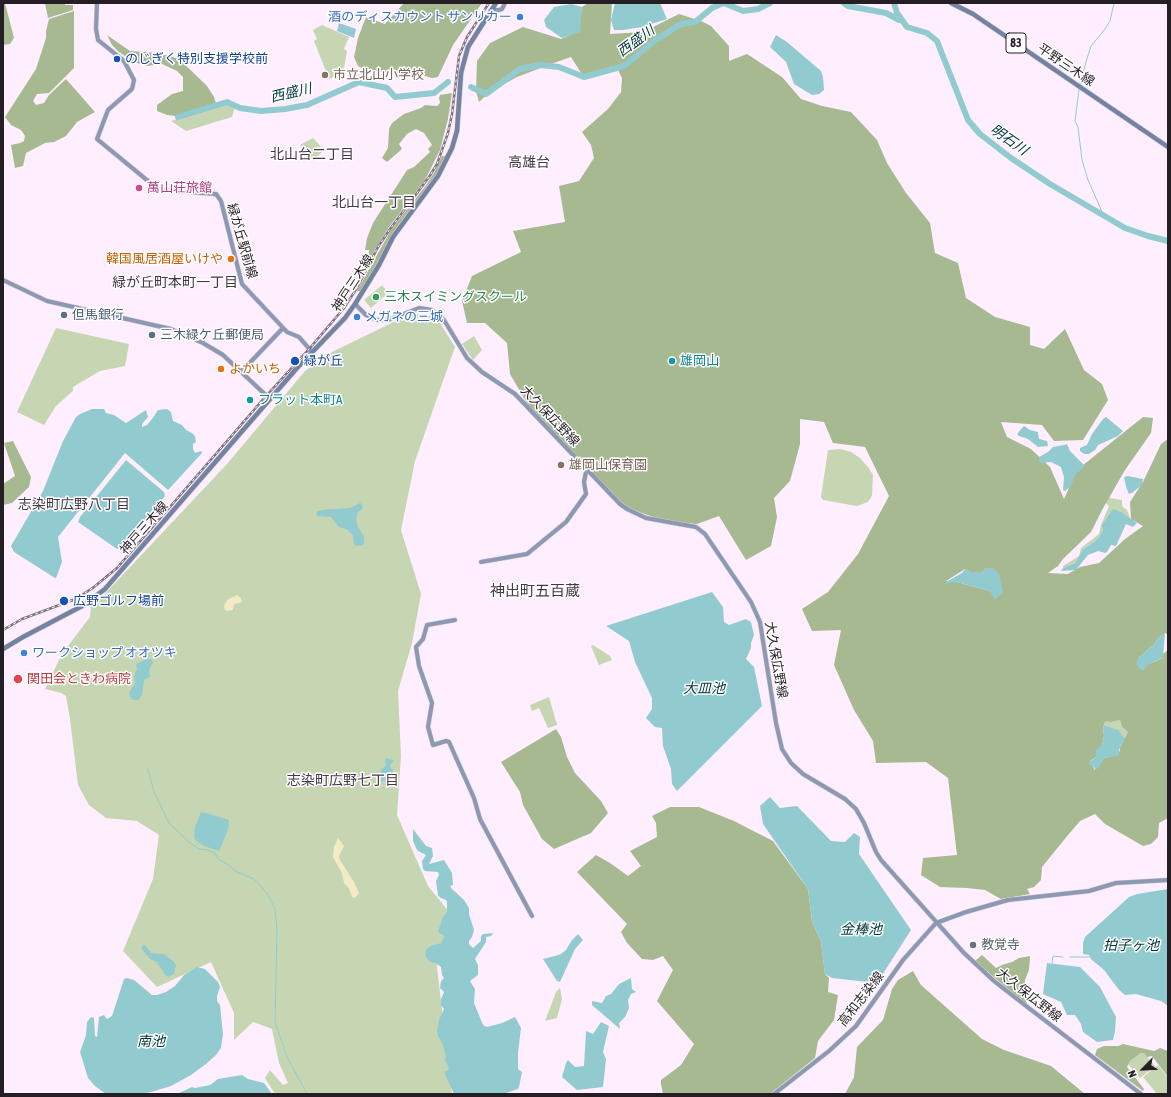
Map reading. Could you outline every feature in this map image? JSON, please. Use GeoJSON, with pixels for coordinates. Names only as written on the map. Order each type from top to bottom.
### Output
{"type":"FeatureCollection","features":[{"type":"Feature","properties":{"kind":"main road","name":"神戸三木線"},"geometry":{"type":"LineString","coordinates":[[3,649],[84,605],[105,589],[270,399],[345,318],[379,266],[393,237],[438,176],[452,148],[457,131],[461,73],[468,47],[496,3]]}},
{"type":"Feature","properties":{"kind":"main road","name":"平野三木線"},"geometry":{"type":"LineString","coordinates":[[952,3],[974,14],[1168,147]]}},
{"type":"Feature","properties":{"kind":"street","name":"緑が丘駅前線"},"geometry":{"type":"LineString","coordinates":[[96,3],[96,29],[98,40],[124,61],[134,80],[132,89],[108,110],[97,139],[159,190],[216,194],[221,201],[242,284],[287,332],[299,337],[312,352]]}},
{"type":"Feature","properties":{"kind":"street"},"geometry":{"type":"LineString","coordinates":[[492,10],[502,9],[505,3]]}},
{"type":"Feature","properties":{"kind":"street"},"geometry":{"type":"LineString","coordinates":[[3,280],[47,301],[171,329],[203,343],[223,355],[270,399]]}},
{"type":"Feature","properties":{"kind":"street","name":"大久保広野線"},"geometry":{"type":"LineString","coordinates":[[355,304],[366,314],[377,320],[388,320],[420,308],[432,310],[444,320],[467,358],[482,372],[515,394],[620,504],[646,518],[696,527],[705,534],[751,602],[760,622],[776,723],[782,749],[791,763],[803,774],[845,799],[856,809],[881,860],[964,953],[994,981],[1141,1094]]}},
{"type":"Feature","properties":{"kind":"street"},"geometry":{"type":"LineString","coordinates":[[241,372],[283,328]]}},
{"type":"Feature","properties":{"kind":"street"},"geometry":{"type":"LineString","coordinates":[[481,562],[527,554],[566,522],[586,494],[584,482],[586,472]]}},
{"type":"Feature","properties":{"kind":"street"},"geometry":{"type":"LineString","coordinates":[[456,620],[427,625],[425,635],[415,650],[418,666],[432,703],[428,727],[429,733],[433,744],[446,741],[450,742],[474,798],[480,819],[532,916]]}},
{"type":"Feature","properties":{"kind":"street"},"geometry":{"type":"LineString","coordinates":[[936,923],[966,912],[1008,900],[1088,891],[1116,883],[1168,880]]}},
{"type":"Feature","properties":{"kind":"street","name":"高和志染線"},"geometry":{"type":"LineString","coordinates":[[774,1094],[829,1051],[856,1026],[903,960],[936,923]]}},
{"type":"Feature","properties":{"kind":"shaded area"},"geometry":{"type":"Polygon","coordinates":[[[3,3],[5,3],[14,38],[10,44],[3,45],[3,3]]]}},
{"type":"Feature","properties":{"kind":"shaded area"},"geometry":{"type":"Polygon","coordinates":[[[45,3],[65,3],[65,5],[73,5],[73,10],[48,18],[45,3]]]}},
{"type":"Feature","properties":{"kind":"shaded area"},"geometry":{"type":"Polygon","coordinates":[[[404,3],[482,3],[453,45],[438,77],[432,78],[418,74],[399,74],[364,69],[358,66],[354,57],[358,38],[366,17],[385,24],[404,3]]]}},
{"type":"Feature","properties":{"kind":"shaded area"},"geometry":{"type":"Polygon","coordinates":[[[588,3],[612,3],[610,34],[643,32],[679,14],[701,21],[711,26],[729,46],[729,61],[747,54],[782,77],[801,99],[822,106],[851,112],[877,140],[887,163],[906,193],[930,223],[935,253],[958,263],[966,298],[995,317],[1030,327],[1030,345],[1044,349],[1065,329],[1084,370],[1102,384],[1108,400],[1083,440],[1054,441],[1042,425],[1001,422],[1007,437],[1031,449],[1050,467],[1064,499],[1077,470],[1143,417],[1153,418],[1151,433],[1125,470],[1091,532],[1063,559],[1058,566],[1048,573],[1068,574],[1080,567],[1099,563],[1125,539],[1143,526],[1131,519],[1130,502],[1143,482],[1161,444],[1168,439],[1168,635],[1165,633],[1158,638],[1154,645],[1139,657],[1149,664],[1163,658],[1163,654],[1168,650],[1168,818],[1159,823],[1158,837],[1151,844],[1143,846],[1105,824],[1095,814],[1080,821],[1042,867],[1041,880],[1034,887],[1027,889],[1030,894],[1001,899],[985,890],[940,887],[921,875],[923,858],[957,855],[948,778],[926,762],[876,763],[873,741],[854,710],[834,665],[841,630],[812,631],[802,609],[828,592],[858,554],[889,496],[865,447],[833,443],[824,422],[800,419],[800,444],[790,481],[774,498],[777,517],[771,546],[746,560],[719,516],[697,524],[667,522],[628,508],[607,489],[528,405],[510,374],[507,343],[485,323],[467,323],[462,301],[472,276],[521,252],[513,231],[565,222],[559,186],[579,181],[594,158],[591,145],[582,132],[608,109],[621,92],[622,78],[618,70],[583,76],[571,57],[517,77],[490,92],[479,102],[476,91],[477,61],[490,43],[523,27],[561,39],[579,31],[582,7],[588,3]],[[986,568],[983,572],[970,572],[965,569],[946,581],[957,582],[990,591],[992,593],[986,568]],[[1120,720],[1111,722],[1105,721],[1102,745],[1096,757],[1090,761],[1095,770],[1104,758],[1113,756],[1120,751],[1120,747],[1128,732],[1122,727],[1120,720]]]}},
{"type":"Feature","properties":{"kind":"shaded area"},"geometry":{"type":"Polygon","coordinates":[[[74,11],[74,68],[49,93],[37,94],[33,101],[36,105],[44,103],[49,95],[66,79],[95,112],[77,122],[66,136],[54,142],[45,143],[26,153],[23,166],[15,168],[11,145],[24,141],[25,136],[21,130],[11,125],[5,117],[36,69],[46,38],[49,19],[74,11]]]}},
{"type":"Feature","properties":{"kind":"shaded area"},"geometry":{"type":"Polygon","coordinates":[[[322,25],[349,37],[344,49],[347,51],[343,73],[329,79],[314,41],[317,39],[313,30],[322,25]]]}},
{"type":"Feature","properties":{"kind":"shaded area"},"geometry":{"type":"Polygon","coordinates":[[[107,35],[130,51],[158,53],[179,59],[207,86],[214,97],[217,107],[183,117],[167,115],[157,111],[157,105],[172,94],[183,91],[183,77],[177,71],[162,64],[147,66],[134,62],[119,52],[112,45],[107,35]]]}},
{"type":"Feature","properties":{"kind":"shaded area"},"geometry":{"type":"Polygon","coordinates":[[[452,93],[448,119],[440,150],[425,180],[389,227],[374,251],[367,267],[365,267],[369,259],[369,250],[365,250],[367,238],[373,223],[407,170],[414,167],[430,152],[428,149],[432,145],[424,133],[416,129],[407,134],[399,144],[402,149],[387,162],[382,158],[388,148],[389,129],[392,123],[404,114],[425,105],[437,106],[440,103],[440,95],[452,93]]]}},
{"type":"Feature","properties":{"kind":"shaded area"},"geometry":{"type":"Polygon","coordinates":[[[227,103],[235,107],[232,117],[186,131],[171,121],[227,103]]]}},
{"type":"Feature","properties":{"kind":"shaded area"},"geometry":{"type":"Polygon","coordinates":[[[313,138],[324,150],[313,161],[300,145],[313,138]]]}},
{"type":"Feature","properties":{"kind":"shaded area"},"geometry":{"type":"Polygon","coordinates":[[[442,156],[445,156],[436,176],[399,224],[361,291],[357,291],[391,230],[427,184],[442,156]]]}},
{"type":"Feature","properties":{"kind":"shaded area","name":"三木スイミングスクール"},"geometry":{"type":"Polygon","coordinates":[[[382,285],[388,293],[371,308],[364,300],[382,285]]]}},
{"type":"Feature","properties":{"kind":"shaded area"},"geometry":{"type":"Polygon","coordinates":[[[410,314],[435,315],[455,347],[415,461],[401,530],[421,594],[412,643],[398,691],[401,756],[397,815],[428,886],[450,913],[437,967],[452,1094],[275,1094],[265,1078],[270,1070],[283,1085],[288,1083],[279,1063],[272,1029],[253,1022],[234,1040],[234,1013],[211,962],[157,987],[123,951],[153,879],[159,835],[137,821],[106,818],[89,805],[78,785],[66,696],[61,693],[45,689],[62,654],[90,617],[91,606],[99,600],[227,464],[305,371],[332,352],[410,314]]]}},
{"type":"Feature","properties":{"kind":"shaded area"},"geometry":{"type":"Polygon","coordinates":[[[56,328],[129,344],[125,366],[100,371],[73,387],[73,391],[56,406],[44,425],[17,412],[56,328]]]}},
{"type":"Feature","properties":{"kind":"shaded area"},"geometry":{"type":"Polygon","coordinates":[[[474,336],[482,350],[473,360],[462,344],[474,336]]]}},
{"type":"Feature","properties":{"kind":"shaded area"},"geometry":{"type":"Polygon","coordinates":[[[13,441],[31,477],[29,487],[12,503],[3,505],[3,484],[15,476],[4,443],[13,441]]]}},
{"type":"Feature","properties":{"kind":"shaded area"},"geometry":{"type":"Polygon","coordinates":[[[840,449],[851,452],[860,458],[873,475],[872,496],[868,502],[857,506],[823,500],[821,497],[828,450],[840,449]]]}},
{"type":"Feature","properties":{"kind":"shaded area"},"geometry":{"type":"Polygon","coordinates":[[[1109,493],[1110,498],[1122,500],[1122,506],[1127,510],[1130,518],[1123,513],[1103,530],[1094,542],[1083,549],[1079,556],[1081,548],[1099,534],[1109,506],[1103,500],[1109,493]]]}},
{"type":"Feature","properties":{"kind":"shaded area"},"geometry":{"type":"Polygon","coordinates":[[[1079,556],[1075,563],[1063,568],[1063,566],[1079,556]]]}},
{"type":"Feature","properties":{"kind":"shaded area"},"geometry":{"type":"Polygon","coordinates":[[[593,645],[610,656],[612,660],[599,665],[591,646],[593,645]]]}},
{"type":"Feature","properties":{"kind":"shaded area"},"geometry":{"type":"Polygon","coordinates":[[[549,697],[557,725],[548,728],[539,708],[532,711],[530,705],[549,697]]]}},
{"type":"Feature","properties":{"kind":"shaded area"},"geometry":{"type":"Polygon","coordinates":[[[1105,720],[1111,722],[1120,720],[1122,727],[1128,732],[1125,738],[1118,731],[1104,725],[1105,720]]]}},
{"type":"Feature","properties":{"kind":"shaded area"},"geometry":{"type":"Polygon","coordinates":[[[556,729],[561,737],[567,757],[575,773],[601,801],[608,813],[591,833],[554,849],[542,839],[523,805],[520,792],[501,762],[556,729]]]}},
{"type":"Feature","properties":{"kind":"shaded area"},"geometry":{"type":"Polygon","coordinates":[[[670,807],[699,807],[734,821],[773,841],[808,889],[812,921],[821,942],[825,974],[829,978],[828,992],[838,995],[834,1020],[818,1041],[815,1058],[770,1094],[663,1094],[661,1080],[681,1065],[694,1044],[657,1001],[673,970],[663,956],[653,960],[642,959],[627,943],[621,932],[627,924],[577,872],[596,855],[628,876],[641,866],[630,851],[657,837],[656,823],[652,816],[670,807]]]}},
{"type":"Feature","properties":{"kind":"shaded area"},"geometry":{"type":"Polygon","coordinates":[[[982,955],[996,968],[1019,958],[1030,956],[1029,970],[1025,980],[1027,1005],[975,961],[982,955]]]}},
{"type":"Feature","properties":{"kind":"shaded area"},"geometry":{"type":"Polygon","coordinates":[[[913,971],[921,985],[982,1039],[1004,1050],[1051,1066],[1085,1094],[845,1094],[854,1077],[857,1047],[883,1020],[892,989],[898,980],[913,971]]]}},
{"type":"Feature","properties":{"kind":"shaded area"},"geometry":{"type":"Polygon","coordinates":[[[560,988],[562,999],[557,1018],[545,1021],[556,992],[560,988]]]}},
{"type":"Feature","properties":{"kind":"shaded area"},"geometry":{"type":"Polygon","coordinates":[[[1123,1044],[1154,1051],[1160,1048],[1168,1051],[1168,1077],[1152,1056],[1147,1057],[1144,1053],[1141,1053],[1130,1061],[1127,1067],[1144,1089],[1143,1091],[1095,1055],[1097,1049],[1104,1046],[1118,1046],[1123,1044]]]}},
{"type":"Feature","properties":{"kind":"shaded area"},"geometry":{"type":"Polygon","coordinates":[[[1141,1053],[1144,1053],[1155,1066],[1140,1078],[1128,1064],[1141,1053]]]}},
{"type":"Feature","properties":{"kind":"shaded area"},"geometry":{"type":"Polygon","coordinates":[[[1158,1065],[1168,1078],[1168,1094],[1157,1094],[1143,1077],[1158,1065]]]}},
{"type":"Feature","properties":{"kind":"sand"},"geometry":{"type":"Polygon","coordinates":[[[237,595],[241,598],[242,602],[234,604],[233,610],[225,610],[224,606],[227,600],[237,595]]]}},
{"type":"Feature","properties":{"kind":"sand"},"geometry":{"type":"Polygon","coordinates":[[[338,838],[344,846],[339,856],[340,860],[359,893],[355,898],[352,897],[349,888],[344,883],[342,873],[333,857],[334,847],[338,838]]]}},
{"type":"Feature","properties":{"kind":"water"},"geometry":{"type":"Polygon","coordinates":[[[615,3],[660,3],[667,19],[642,27],[614,30],[611,20],[615,3]]]}},
{"type":"Feature","properties":{"kind":"water"},"geometry":{"type":"Polygon","coordinates":[[[571,4],[582,7],[580,32],[562,38],[546,27],[544,20],[554,7],[571,4]]]}},
{"type":"Feature","properties":{"kind":"water"},"geometry":{"type":"Polygon","coordinates":[[[339,23],[356,29],[354,38],[337,31],[339,23]]]}},
{"type":"Feature","properties":{"kind":"water"},"geometry":{"type":"Polygon","coordinates":[[[776,35],[787,42],[821,71],[824,90],[819,94],[812,95],[794,84],[786,62],[770,47],[776,35]]]}},
{"type":"Feature","properties":{"kind":"water"},"geometry":{"type":"Polygon","coordinates":[[[92,409],[104,409],[106,413],[114,415],[126,423],[146,410],[148,417],[142,424],[142,427],[147,425],[158,410],[167,409],[171,412],[173,421],[182,425],[186,430],[195,436],[196,442],[193,444],[193,449],[195,453],[201,451],[202,453],[168,490],[125,453],[58,537],[62,562],[55,578],[14,552],[11,546],[43,491],[63,441],[76,417],[92,409]]]}},
{"type":"Feature","properties":{"kind":"water"},"geometry":{"type":"Polygon","coordinates":[[[1106,417],[1123,431],[1118,436],[1098,445],[1095,450],[1089,454],[1084,454],[1080,451],[1080,448],[1087,445],[1092,434],[1106,417]]]}},
{"type":"Feature","properties":{"kind":"water"},"geometry":{"type":"Polygon","coordinates":[[[1024,426],[1030,430],[1038,432],[1039,439],[1047,441],[1048,446],[1038,447],[1028,439],[1019,436],[1017,434],[1024,426]]]}},
{"type":"Feature","properties":{"kind":"water"},"geometry":{"type":"Polygon","coordinates":[[[1067,444],[1070,451],[1085,466],[1075,475],[1071,486],[1065,491],[1063,490],[1064,477],[1061,467],[1051,462],[1041,463],[1038,459],[1053,447],[1067,444]]]}},
{"type":"Feature","properties":{"kind":"water"},"geometry":{"type":"Polygon","coordinates":[[[126,460],[164,492],[165,496],[120,548],[117,549],[78,522],[80,517],[126,460]]]}},
{"type":"Feature","properties":{"kind":"water"},"geometry":{"type":"Polygon","coordinates":[[[1128,476],[1143,479],[1142,485],[1129,494],[1124,477],[1128,476]]]}},
{"type":"Feature","properties":{"kind":"water"},"geometry":{"type":"Polygon","coordinates":[[[360,503],[362,504],[363,508],[358,512],[356,518],[358,527],[364,537],[364,544],[360,546],[354,545],[353,536],[351,533],[348,530],[339,527],[331,517],[317,516],[316,514],[318,511],[329,509],[350,508],[360,503]]]}},
{"type":"Feature","properties":{"kind":"water"},"geometry":{"type":"Polygon","coordinates":[[[1113,509],[1123,513],[1137,523],[1133,527],[1126,524],[1116,546],[1111,545],[1107,552],[1105,553],[1098,551],[1088,555],[1076,570],[1061,571],[1063,568],[1075,563],[1083,549],[1099,537],[1103,530],[1102,525],[1113,509]]]}},
{"type":"Feature","properties":{"kind":"water"},"geometry":{"type":"Polygon","coordinates":[[[986,568],[993,568],[999,574],[1003,592],[995,600],[990,591],[957,582],[945,584],[962,573],[965,569],[970,572],[983,572],[986,568]]]}},
{"type":"Feature","properties":{"kind":"water","name":"大皿池"},"geometry":{"type":"Polygon","coordinates":[[[712,592],[723,607],[724,622],[729,625],[746,619],[751,622],[754,635],[751,648],[746,659],[754,667],[762,706],[677,791],[672,784],[671,769],[663,746],[662,728],[655,727],[646,718],[652,709],[652,698],[635,662],[629,641],[606,626],[712,592]]]}},
{"type":"Feature","properties":{"kind":"water"},"geometry":{"type":"Polygon","coordinates":[[[1165,633],[1163,658],[1149,664],[1144,670],[1141,670],[1136,664],[1139,657],[1154,645],[1158,638],[1165,633]]]}},
{"type":"Feature","properties":{"kind":"water"},"geometry":{"type":"Polygon","coordinates":[[[147,659],[151,659],[153,662],[149,670],[150,677],[144,680],[142,695],[140,698],[138,700],[132,700],[129,694],[135,684],[134,676],[137,669],[136,665],[147,659]]]}},
{"type":"Feature","properties":{"kind":"water"},"geometry":{"type":"Polygon","coordinates":[[[1104,725],[1118,730],[1125,738],[1120,747],[1118,756],[1104,758],[1099,767],[1095,770],[1095,768],[1088,763],[1096,757],[1096,750],[1102,745],[1104,725]]]}},
{"type":"Feature","properties":{"kind":"water"},"geometry":{"type":"Polygon","coordinates":[[[386,758],[394,761],[390,766],[393,770],[392,777],[390,781],[387,780],[381,782],[379,777],[382,769],[386,765],[386,758]]]}},
{"type":"Feature","properties":{"kind":"water","name":"金棒池"},"geometry":{"type":"Polygon","coordinates":[[[770,797],[780,808],[797,806],[831,841],[845,842],[854,833],[860,837],[859,854],[911,930],[877,983],[832,978],[825,974],[821,942],[812,921],[808,889],[763,824],[760,806],[770,797]]]}},
{"type":"Feature","properties":{"kind":"water"},"geometry":{"type":"Polygon","coordinates":[[[201,812],[229,820],[228,830],[219,851],[204,846],[195,840],[195,827],[201,812]]]}},
{"type":"Feature","properties":{"kind":"water"},"geometry":{"type":"Polygon","coordinates":[[[413,829],[426,846],[432,848],[433,856],[429,864],[444,860],[452,873],[453,885],[450,886],[464,900],[469,908],[469,914],[474,930],[469,944],[473,948],[481,941],[481,936],[483,934],[493,933],[491,936],[486,937],[486,942],[475,959],[478,965],[478,975],[470,981],[475,989],[474,1003],[483,1025],[487,1027],[502,1023],[515,1017],[521,1028],[518,1069],[522,1072],[518,1089],[503,1094],[454,1094],[444,1072],[449,1069],[445,1060],[446,1057],[443,1045],[437,1031],[439,1020],[444,1009],[441,1005],[441,999],[444,992],[440,988],[441,981],[444,978],[441,967],[428,960],[425,955],[426,950],[431,946],[441,943],[444,937],[443,934],[440,934],[438,931],[443,917],[447,912],[447,902],[438,896],[436,881],[439,875],[438,872],[425,871],[423,869],[422,861],[426,855],[418,851],[416,848],[413,841],[413,829]]]}},
{"type":"Feature","properties":{"kind":"water","name":"拍子ヶ池"},"geometry":{"type":"Polygon","coordinates":[[[1168,889],[1168,1006],[1161,1001],[1136,994],[1125,995],[1089,955],[1083,954],[1083,943],[1085,937],[1129,897],[1137,894],[1168,889]]]}},
{"type":"Feature","properties":{"kind":"water"},"geometry":{"type":"Polygon","coordinates":[[[578,934],[583,940],[575,949],[560,982],[557,981],[543,959],[561,954],[566,950],[578,934]]]}},
{"type":"Feature","properties":{"kind":"water"},"geometry":{"type":"Polygon","coordinates":[[[145,945],[151,953],[164,954],[173,961],[176,965],[174,974],[168,977],[165,975],[157,962],[150,959],[141,948],[145,945]]]}},
{"type":"Feature","properties":{"kind":"water"},"geometry":{"type":"Polygon","coordinates":[[[1047,963],[1080,967],[1100,987],[1116,1017],[1113,1040],[1097,1042],[1083,1032],[1081,1024],[1075,1015],[1067,1015],[1061,1002],[1043,994],[1047,963]]]}},
{"type":"Feature","properties":{"kind":"water","name":"南池"},"geometry":{"type":"Polygon","coordinates":[[[197,967],[205,969],[218,982],[220,987],[217,1001],[220,1005],[223,1034],[221,1048],[216,1055],[191,1075],[171,1086],[151,1092],[141,1094],[106,1094],[95,1086],[88,1078],[80,1052],[86,1035],[87,1022],[91,1017],[94,1018],[95,1036],[97,1037],[99,1017],[104,1015],[107,1019],[112,1016],[124,979],[127,978],[134,980],[152,995],[157,995],[166,992],[175,986],[184,975],[197,967]]]}},
{"type":"Feature","properties":{"kind":"water"},"geometry":{"type":"Polygon","coordinates":[[[631,978],[632,989],[636,992],[631,994],[628,1000],[629,1008],[625,1017],[619,1023],[620,1029],[592,1005],[592,1001],[602,1003],[606,996],[611,994],[619,984],[631,978]]]}},
{"type":"Feature","properties":{"kind":"water"},"geometry":{"type":"Polygon","coordinates":[[[601,1022],[609,1026],[603,1052],[606,1059],[603,1087],[577,1090],[562,1077],[566,1063],[568,1060],[575,1067],[584,1066],[586,1031],[593,1034],[601,1022]]]}},
{"type":"Feature","properties":{"kind":"water"},"geometry":{"type":"Polygon","coordinates":[[[242,1075],[248,1079],[264,1083],[272,1094],[177,1094],[192,1087],[195,1088],[210,1085],[218,1079],[242,1075]]]}},
{"type":"Feature","properties":{"kind":"waterway","name":"西盛川"},"geometry":{"type":"LineString","coordinates":[[471,87],[486,94],[520,69],[540,65],[559,67],[584,77],[624,66],[654,41],[681,24],[695,22],[712,8],[723,3]]}},
{"type":"Feature","properties":{"kind":"waterway","name":"西盛川"},"geometry":{"type":"LineString","coordinates":[[724,3],[743,11],[758,9],[770,3]]}},
{"type":"Feature","properties":{"kind":"waterway","name":"西盛川"},"geometry":{"type":"LineString","coordinates":[[844,3],[848,6],[886,13],[902,21]]}},
{"type":"Feature","properties":{"kind":"waterway","name":"明石川"},"geometry":{"type":"LineString","coordinates":[[894,3],[897,13],[907,27],[927,33],[937,41],[968,120],[980,134],[1011,158],[1050,184],[1125,228],[1168,241]]}},
{"type":"Feature","properties":{"kind":"waterway"},"geometry":{"type":"LineString","coordinates":[[1080,84],[1091,46],[1110,21],[1114,3]]}},
{"type":"Feature","properties":{"kind":"waterway","name":"西盛川"},"geometry":{"type":"LineString","coordinates":[[178,117],[227,102],[240,108],[261,111],[307,105],[359,82],[387,88],[395,97],[434,93],[448,82]]}},
{"type":"Feature","properties":{"kind":"waterway"},"geometry":{"type":"LineString","coordinates":[[1079,89],[1075,121],[1078,127],[1082,160],[1088,180],[1103,214]]}},
{"type":"Feature","properties":{"kind":"waterway"},"geometry":{"type":"LineString","coordinates":[[148,769],[154,792],[169,823],[190,843],[199,849],[208,850],[215,853],[218,859],[237,872],[254,879],[268,895],[275,909],[277,929],[275,1022],[287,1057],[307,1094]]}},
{"type":"Feature","properties":{"kind":"waterway"},"geometry":{"type":"LineString","coordinates":[[1052,963],[1053,956],[1063,957]]}},
{"type":"Feature","properties":{"kind":"waterway"},"geometry":{"type":"LineString","coordinates":[[1070,957],[1090,957]]}},
{"type":"Feature","properties":{"kind":"railway"},"geometry":{"type":"LineString","coordinates":[[3,630],[22,619],[73,600],[94,587],[117,568],[344,308],[357,288],[378,247],[437,164],[448,133],[452,114],[459,56],[467,37],[489,3]]}},
{"type":"Feature","properties":{"kind":"place","name":"酒のディスカウント サンリカー"},"geometry":{"type":"Point","coordinates":[520,17]}},
{"type":"Feature","properties":{"kind":"place","name":"のじぎく特別支援学校前"},"geometry":{"type":"Point","coordinates":[117,59]}},
{"type":"Feature","properties":{"kind":"place","name":"市立北山小学校"},"geometry":{"type":"Point","coordinates":[325,75]}},
{"type":"Feature","properties":{"kind":"place","name":"萬山荘旅館"},"geometry":{"type":"Point","coordinates":[139,188]}},
{"type":"Feature","properties":{"kind":"place","name":"韓国風居酒屋いけや"},"geometry":{"type":"Point","coordinates":[231,259]}},
{"type":"Feature","properties":{"kind":"place","name":"三木スイミングスクール"},"geometry":{"type":"Point","coordinates":[376,297]}},
{"type":"Feature","properties":{"kind":"place","name":"但馬銀行"},"geometry":{"type":"Point","coordinates":[64,315]}},
{"type":"Feature","properties":{"kind":"place","name":"メガネの三城"},"geometry":{"type":"Point","coordinates":[357,317]}},
{"type":"Feature","properties":{"kind":"place","name":"三木緑ケ丘郵便局"},"geometry":{"type":"Point","coordinates":[152,335]}},
{"type":"Feature","properties":{"kind":"place","name":"緑が丘"},"geometry":{"type":"Point","coordinates":[295,361]}},
{"type":"Feature","properties":{"kind":"place","name":"雄岡山"},"geometry":{"type":"Point","coordinates":[672,361]}},
{"type":"Feature","properties":{"kind":"place","name":"よかいち"},"geometry":{"type":"Point","coordinates":[221,369]}},
{"type":"Feature","properties":{"kind":"place","name":"フラット本町A"},"geometry":{"type":"Point","coordinates":[250,400]}},
{"type":"Feature","properties":{"kind":"place","name":"雄岡山保育園"},"geometry":{"type":"Point","coordinates":[561,465]}},
{"type":"Feature","properties":{"kind":"place","name":"広野ゴルフ場前"},"geometry":{"type":"Point","coordinates":[64,601]}},
{"type":"Feature","properties":{"kind":"place","name":"ワークショップ オオツキ"},"geometry":{"type":"Point","coordinates":[24,653]}},
{"type":"Feature","properties":{"kind":"place","name":"関田会ときわ病院"},"geometry":{"type":"Point","coordinates":[18,679]}},
{"type":"Feature","properties":{"kind":"place","name":"教覚寺"},"geometry":{"type":"Point","coordinates":[973,945]}},
{"type":"Feature","properties":{"kind":"district","name":"北山台二丁目"},"geometry":{"type":"Point","coordinates":[312,155]}},
{"type":"Feature","properties":{"kind":"district","name":"高雄台"},"geometry":{"type":"Point","coordinates":[529,163]}},
{"type":"Feature","properties":{"kind":"district","name":"北山台一丁目"},"geometry":{"type":"Point","coordinates":[374,203]}},
{"type":"Feature","properties":{"kind":"district","name":"緑が丘町本町一丁目"},"geometry":{"type":"Point","coordinates":[175,283]}},
{"type":"Feature","properties":{"kind":"district","name":"志染町広野八丁目"},"geometry":{"type":"Point","coordinates":[74,505]}},
{"type":"Feature","properties":{"kind":"district","name":"神出町五百蔵"},"geometry":{"type":"Point","coordinates":[535,591]}},
{"type":"Feature","properties":{"kind":"district","name":"志染町広野七丁目"},"geometry":{"type":"Point","coordinates":[343,781]}}]}
